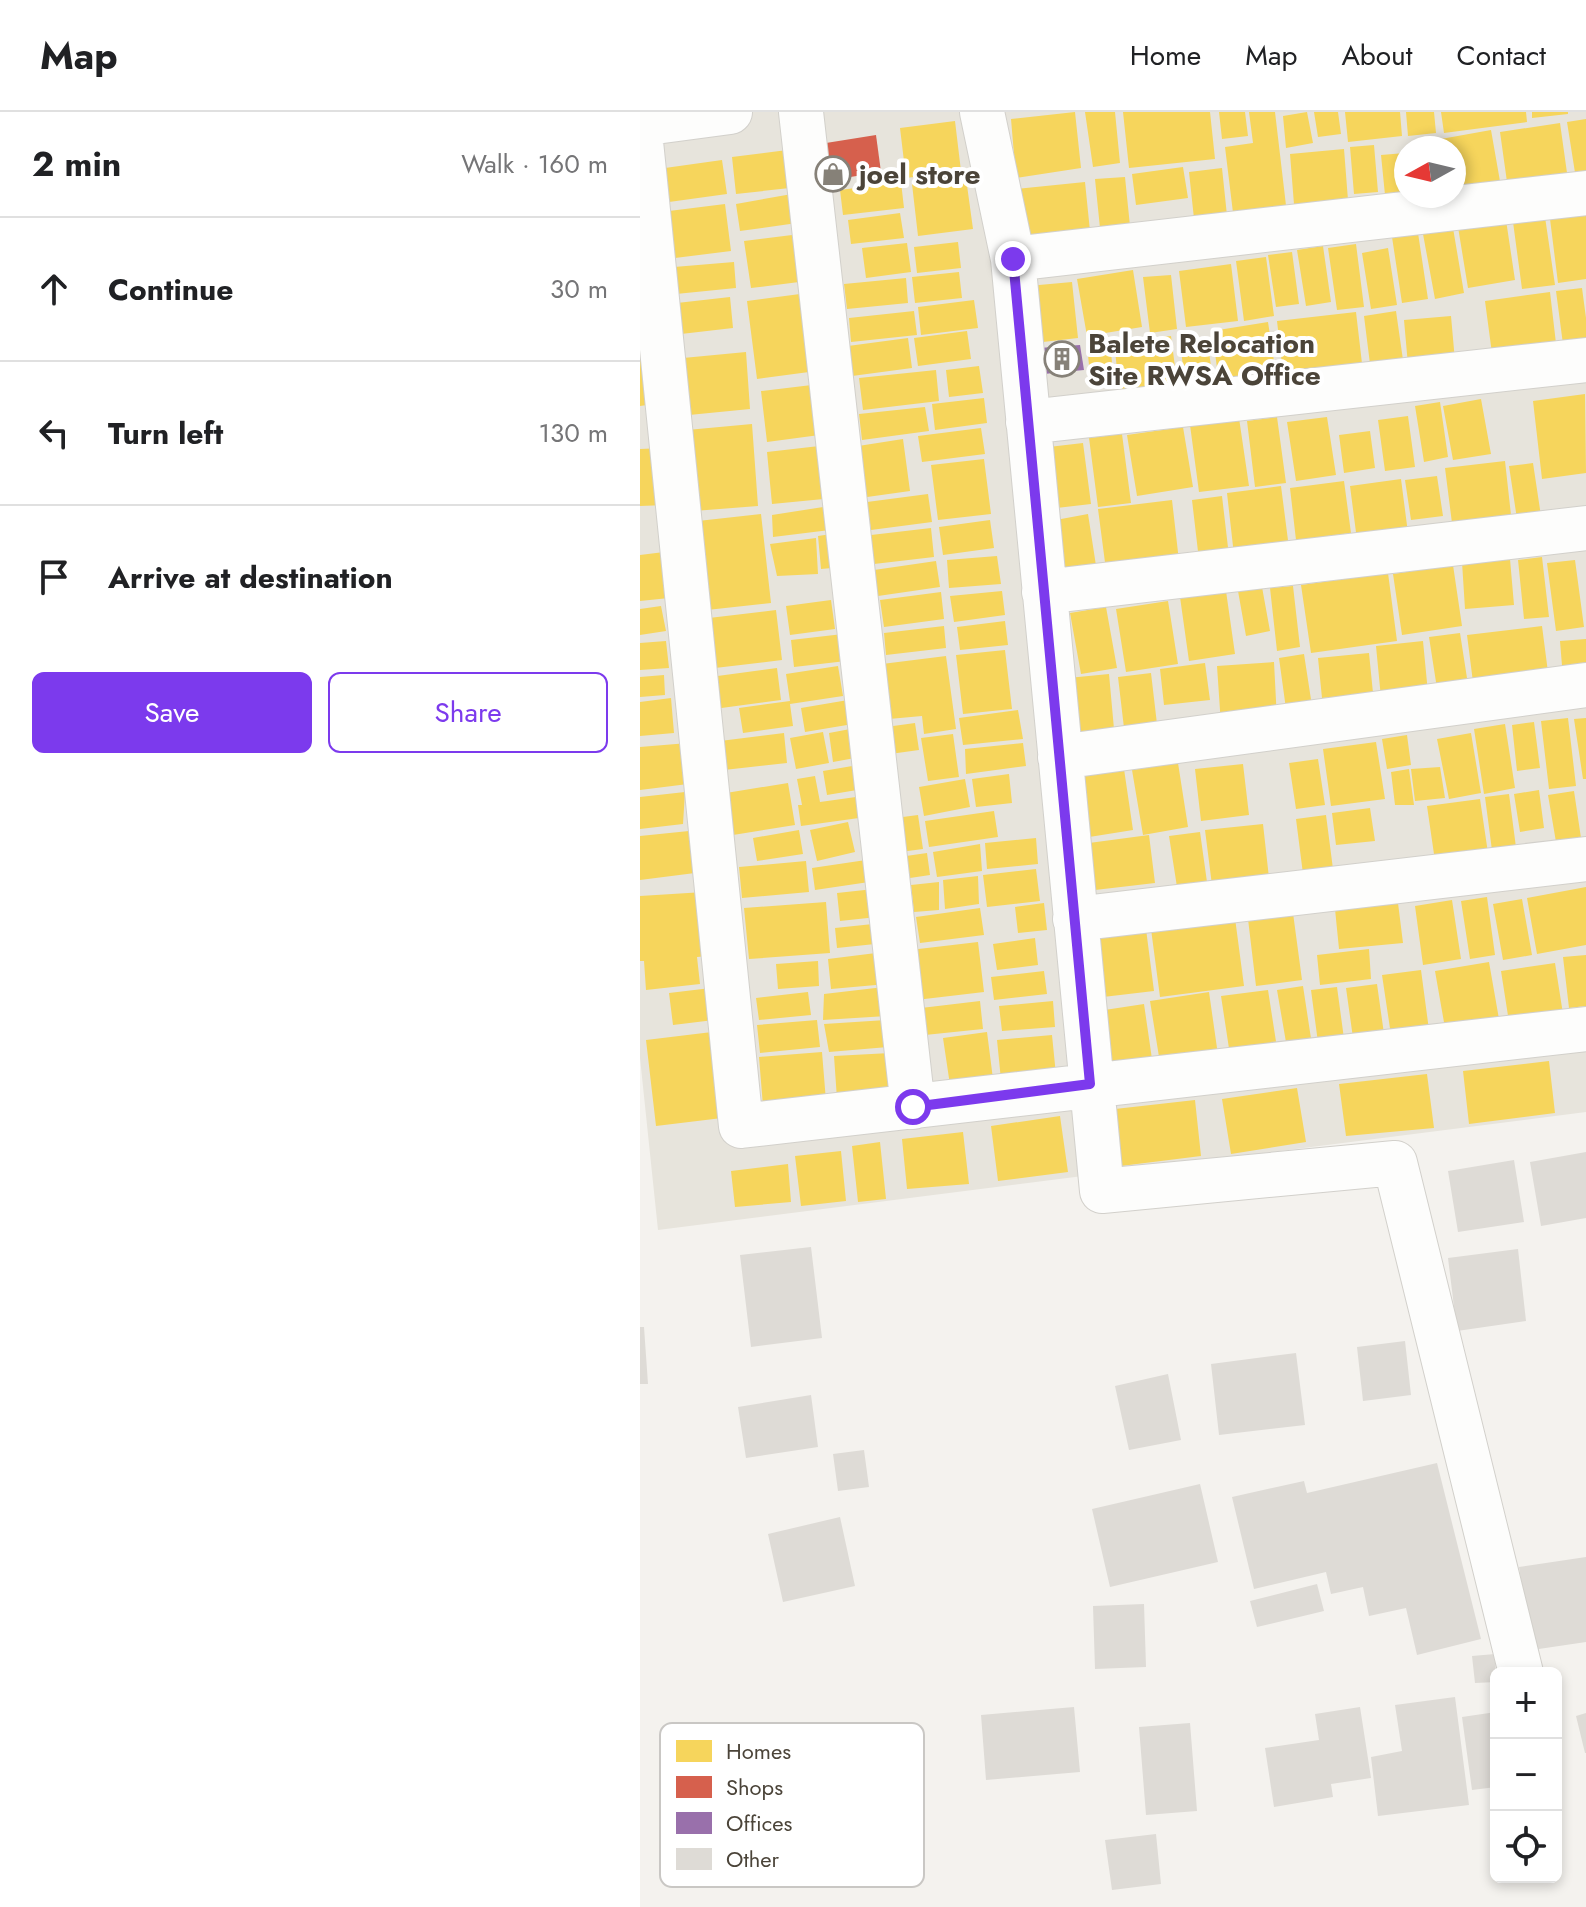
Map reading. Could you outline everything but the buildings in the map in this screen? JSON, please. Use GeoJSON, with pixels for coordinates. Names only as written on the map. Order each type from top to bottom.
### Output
{"type":"FeatureCollection","features":[{"type":"Feature","properties":{"kind":"street"},"geometry":{"type":"LineString","coordinates":[[640,124],[730,112]]}},
{"type":"Feature","properties":{"kind":"street"},"geometry":{"type":"LineString","coordinates":[[801,112],[913,1107]]}},
{"type":"Feature","properties":{"kind":"street"},"geometry":{"type":"LineString","coordinates":[[982,112],[1013,259],[1102,1191],[1395,1163],[1520,1667]]}},
{"type":"Feature","properties":{"kind":"street"},"geometry":{"type":"LineString","coordinates":[[640,132],[741,1126],[1586,1029]]}},
{"type":"Feature","properties":{"kind":"street"},"geometry":{"type":"LineString","coordinates":[[1013,259],[1586,193]]}},
{"type":"Feature","properties":{"kind":"street"},"geometry":{"type":"LineString","coordinates":[[1028,422],[1586,360]]}},
{"type":"Feature","properties":{"kind":"street"},"geometry":{"type":"LineString","coordinates":[[1044,592],[1586,528]]}},
{"type":"Feature","properties":{"kind":"street"},"geometry":{"type":"LineString","coordinates":[[1060,757],[1586,685]]}},
{"type":"Feature","properties":{"kind":"street"},"geometry":{"type":"LineString","coordinates":[[1075,919],[1586,859]]}},
{"type":"Feature","properties":{"kind":"shaded area"},"geometry":{"type":"Polygon","coordinates":[[[640,112],[1586,112],[1586,1112],[658,1230],[640,1058],[640,112]]]}},
{"type":"Feature","properties":{"kind":"place","name":"joel store"},"geometry":{"type":"Point","coordinates":[833,174]}},
{"type":"Feature","properties":{"kind":"place","name":"Balete Relocation Site RWSA Office"},"geometry":{"type":"Point","coordinates":[1062,359]}},
{"type":"Feature","properties":{"kind":"route"},"geometry":{"type":"LineString","coordinates":[[913,1107],[1090,1084],[1013,259]]}}]}
